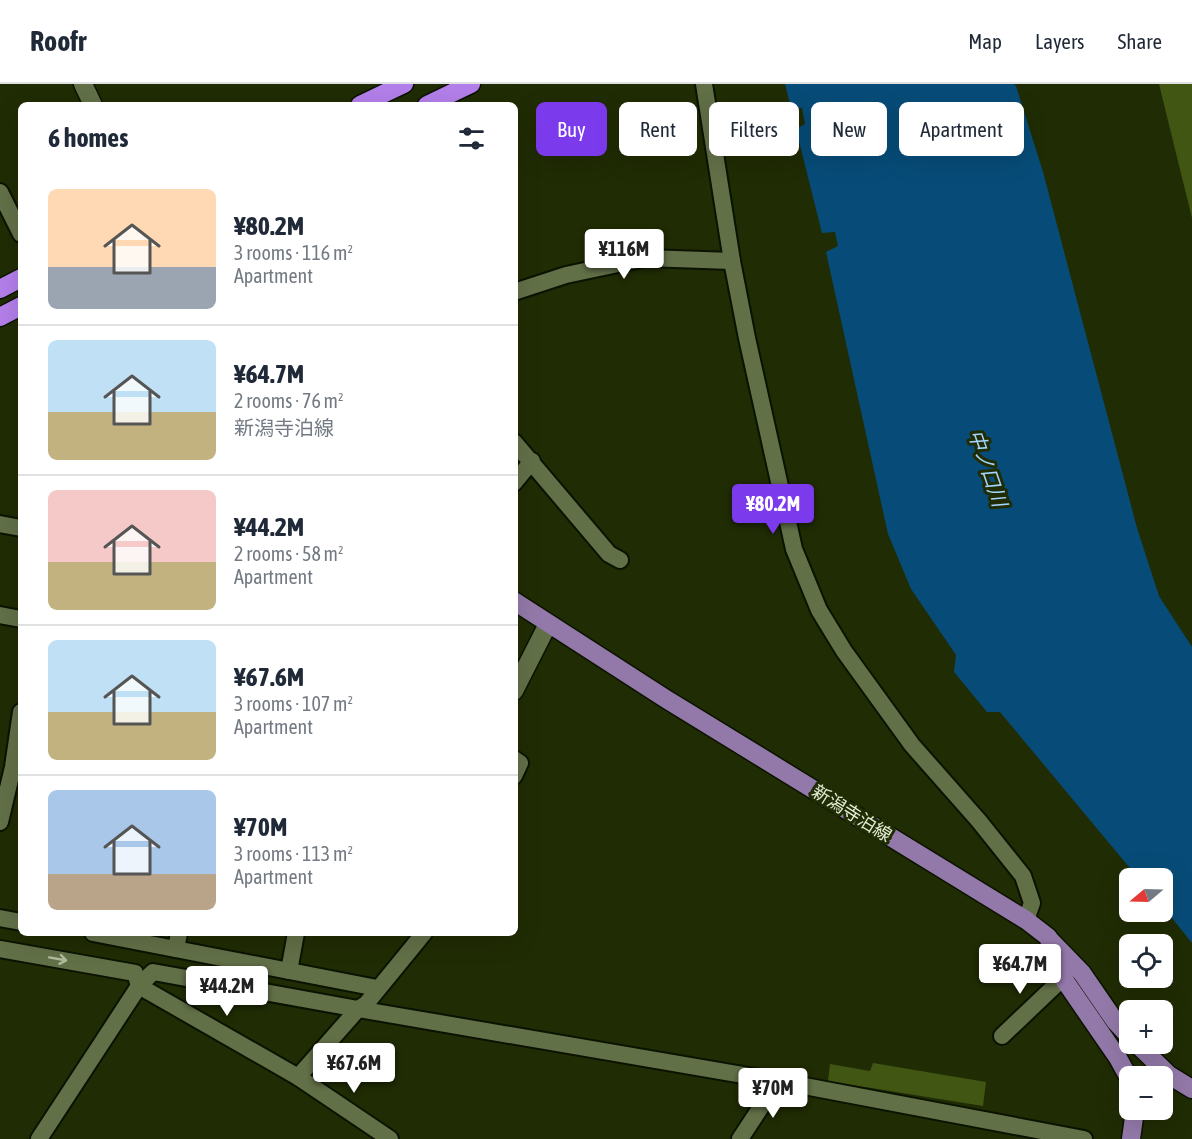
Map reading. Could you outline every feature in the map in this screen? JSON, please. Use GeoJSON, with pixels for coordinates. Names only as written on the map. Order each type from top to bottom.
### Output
{"type":"FeatureCollection","features":[{"type":"Feature","properties":{"kind":"highway"},"geometry":{"type":"LineString","coordinates":[[366,102],[404,84]]}},
{"type":"Feature","properties":{"kind":"highway"},"geometry":{"type":"LineString","coordinates":[[433,102],[471,84]]}},
{"type":"Feature","properties":{"kind":"highway"},"geometry":{"type":"LineString","coordinates":[[0,290],[18,280]]}},
{"type":"Feature","properties":{"kind":"highway"},"geometry":{"type":"LineString","coordinates":[[0,317],[18,308]]}},
{"type":"Feature","properties":{"kind":"main road","name":"新潟寺泊線"},"geometry":{"type":"LineString","coordinates":[[518,604],[1026,920],[1048,937],[1082,973],[1119,1025]]}},
{"type":"Feature","properties":{"kind":"main road"},"geometry":{"type":"LineString","coordinates":[[1048,937],[1063,978],[1122,1066]]}},
{"type":"Feature","properties":{"kind":"main road"},"geometry":{"type":"LineString","coordinates":[[1147,1054],[1169,1075],[1192,1089]]}},
{"type":"Feature","properties":{"kind":"main road"},"geometry":{"type":"LineString","coordinates":[[1131,1139],[1134,1120]]}},
{"type":"Feature","properties":{"kind":"street"},"geometry":{"type":"LineString","coordinates":[[83,84],[92,102]]}},
{"type":"Feature","properties":{"kind":"street"},"geometry":{"type":"LineString","coordinates":[[704,84],[732,261],[794,549],[829,627],[879,700],[912,745],[979,821],[1023,876],[1032,903],[1026,920]]}},
{"type":"Feature","properties":{"kind":"street"},"geometry":{"type":"LineString","coordinates":[[0,192],[18,228]]}},
{"type":"Feature","properties":{"kind":"street"},"geometry":{"type":"LineString","coordinates":[[518,291],[566,275],[646,258],[732,261]]}},
{"type":"Feature","properties":{"kind":"street"},"geometry":{"type":"LineString","coordinates":[[518,446],[609,554],[620,560]]}},
{"type":"Feature","properties":{"kind":"street"},"geometry":{"type":"LineString","coordinates":[[518,478],[532,461]]}},
{"type":"Feature","properties":{"kind":"street"},"geometry":{"type":"LineString","coordinates":[[0,524],[18,527]]}},
{"type":"Feature","properties":{"kind":"street"},"geometry":{"type":"LineString","coordinates":[[0,615],[18,618]]}},
{"type":"Feature","properties":{"kind":"street"},"geometry":{"type":"LineString","coordinates":[[518,683],[548,624]]}},
{"type":"Feature","properties":{"kind":"street"},"geometry":{"type":"LineString","coordinates":[[0,822],[18,730]]}},
{"type":"Feature","properties":{"kind":"street"},"geometry":{"type":"LineString","coordinates":[[0,918],[18,921]]}},
{"type":"Feature","properties":{"kind":"street"},"geometry":{"type":"LineString","coordinates":[[125,936],[178,941],[289,971],[378,988]]}},
{"type":"Feature","properties":{"kind":"street"},"geometry":{"type":"LineString","coordinates":[[289,971],[295,936]]}},
{"type":"Feature","properties":{"kind":"street"},"geometry":{"type":"LineString","coordinates":[[298,1077],[366,1004],[421,936]]}},
{"type":"Feature","properties":{"kind":"street"},"geometry":{"type":"LineString","coordinates":[[0,949],[135,973],[139,986],[298,1077],[390,1139]]}},
{"type":"Feature","properties":{"kind":"street"},"geometry":{"type":"LineString","coordinates":[[39,1139],[139,986],[153,972],[358,1010],[778,1081],[1084,1139]]}},
{"type":"Feature","properties":{"kind":"street"},"geometry":{"type":"LineString","coordinates":[[1002,1036],[1063,978]]}},
{"type":"Feature","properties":{"kind":"street"},"geometry":{"type":"LineString","coordinates":[[740,1139],[778,1081]]}},
{"type":"Feature","properties":{"kind":"green space"},"geometry":{"type":"Polygon","coordinates":[[[1159,84],[1192,84],[1192,218],[1159,84]]]}},
{"type":"Feature","properties":{"kind":"green space"},"geometry":{"type":"Polygon","coordinates":[[[873,1063],[986,1082],[983,1106],[828,1081],[830,1064],[870,1071],[873,1063]]]}},
{"type":"Feature","properties":{"kind":"water","name":"中ノ口川"},"geometry":{"type":"Polygon","coordinates":[[[785,84],[1014,84],[1016,86],[1021,102],[899,102],[899,156],[1024,156],[1024,111],[1043,172],[1137,528],[1159,596],[1192,647],[1192,943],[1173,919],[1173,868],[1130,868],[1000,712],[987,712],[954,672],[956,655],[911,589],[888,534],[826,252],[838,246],[835,232],[822,233],[799,141],[799,127],[805,124],[802,108],[799,108],[799,102],[790,102],[785,84]]]}}]}
